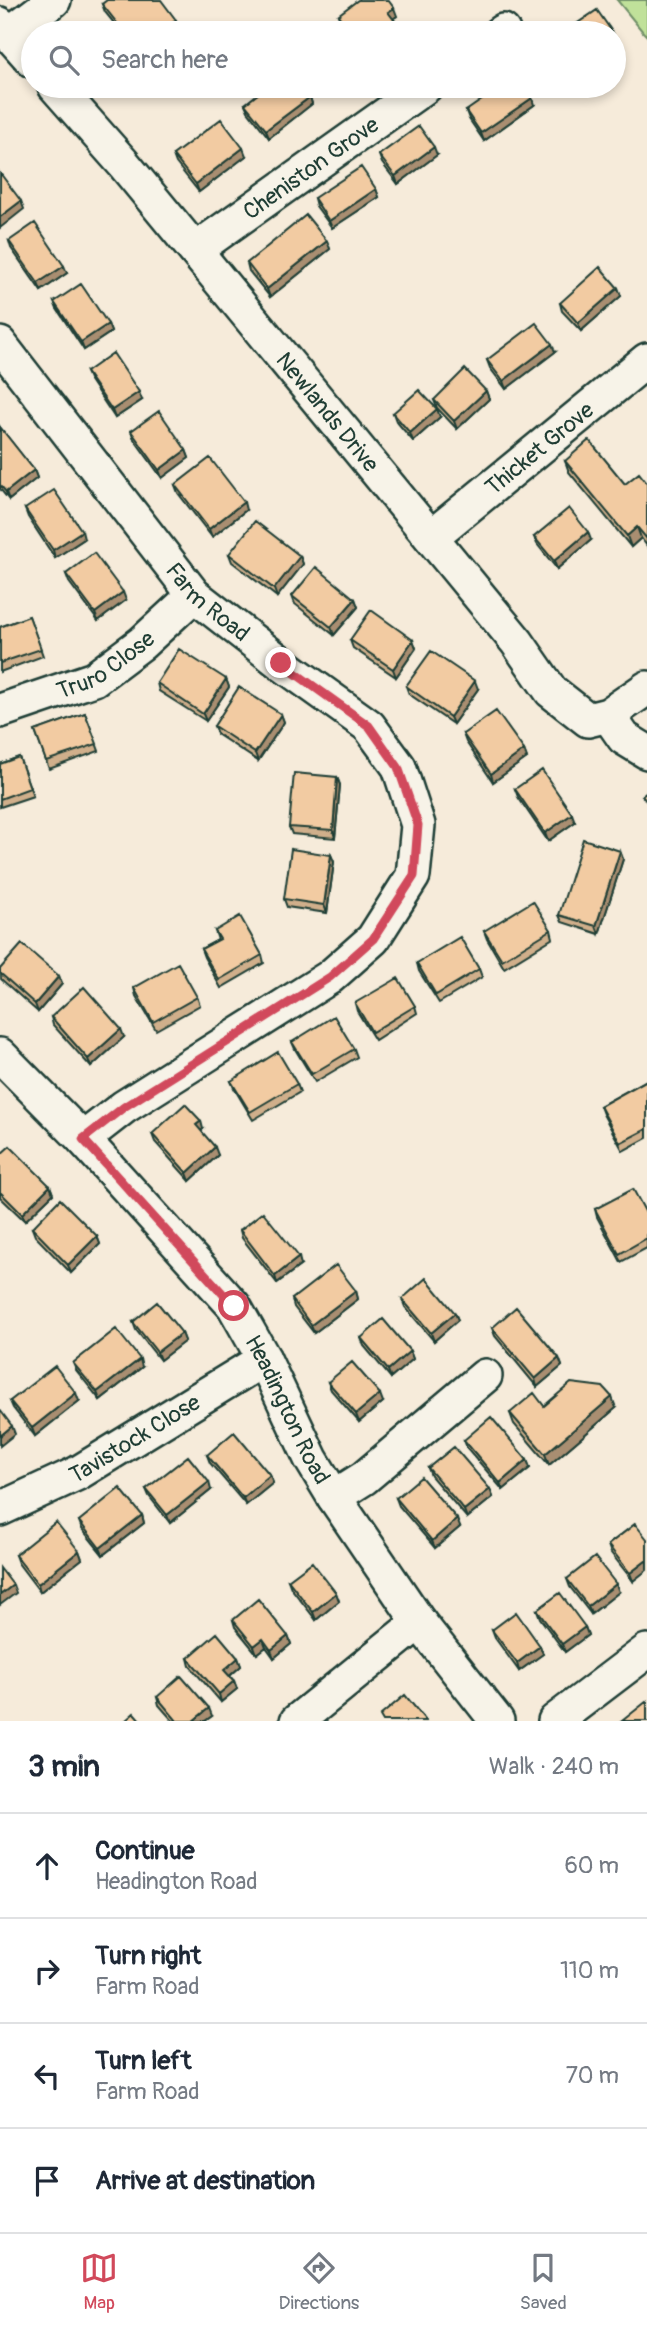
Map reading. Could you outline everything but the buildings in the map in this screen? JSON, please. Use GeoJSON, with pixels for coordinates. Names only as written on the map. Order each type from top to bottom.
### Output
{"type":"FeatureCollection","features":[{"type":"Feature","properties":{"kind":"street"},"geometry":{"type":"LineString","coordinates":[[21,47],[5,29],[54,0]]}},
{"type":"Feature","properties":{"kind":"street","name":"Newlands Drive"},"geometry":{"type":"LineString","coordinates":[[65,98],[195,250],[431,537],[517,642],[551,691],[588,720],[608,715]]}},
{"type":"Feature","properties":{"kind":"street","name":"Cheniston Grove"},"geometry":{"type":"LineString","coordinates":[[195,250],[409,98]]}},
{"type":"Feature","properties":{"kind":"street","name":"Farm Road"},"geometry":{"type":"LineString","coordinates":[[0,344],[194,595],[281,663],[369,726],[398,767],[418,825],[414,876],[373,939],[330,977],[124,1107],[83,1139]]}},
{"type":"Feature","properties":{"kind":"street","name":"Thicket Grove"},"geometry":{"type":"LineString","coordinates":[[431,537],[647,359]]}},
{"type":"Feature","properties":{"kind":"street","name":"Truro Close"},"geometry":{"type":"LineString","coordinates":[[0,711],[94,679],[142,643],[194,595]]}},
{"type":"Feature","properties":{"kind":"street"},"geometry":{"type":"LineString","coordinates":[[647,688],[608,715],[624,738],[647,752]]}},
{"type":"Feature","properties":{"kind":"street","name":"Headington Road"},"geometry":{"type":"LineString","coordinates":[[0,1055],[83,1139],[234,1306],[334,1497],[419,1622],[496,1721]]}},
{"type":"Feature","properties":{"kind":"street","name":"Tavistock Close"},"geometry":{"type":"LineString","coordinates":[[0,1509],[78,1473],[264,1359]]}},
{"type":"Feature","properties":{"kind":"street"},"geometry":{"type":"LineString","coordinates":[[334,1497],[364,1478],[483,1374]]}},
{"type":"Feature","properties":{"kind":"street"},"geometry":{"type":"LineString","coordinates":[[297,1721],[419,1622]]}},
{"type":"Feature","properties":{"kind":"street"},"geometry":{"type":"LineString","coordinates":[[555,1721],[647,1651]]}},
{"type":"Feature","properties":{"kind":"green space"},"geometry":{"type":"Polygon","coordinates":[[[617,0],[647,0],[647,36],[643,32],[617,0]]]}},
{"type":"Feature","properties":{"kind":"route"},"geometry":{"type":"LineString","coordinates":[[234,1306],[83,1139],[124,1107],[330,977],[373,939],[414,876],[418,825],[398,767],[369,726],[281,663]]}}]}
